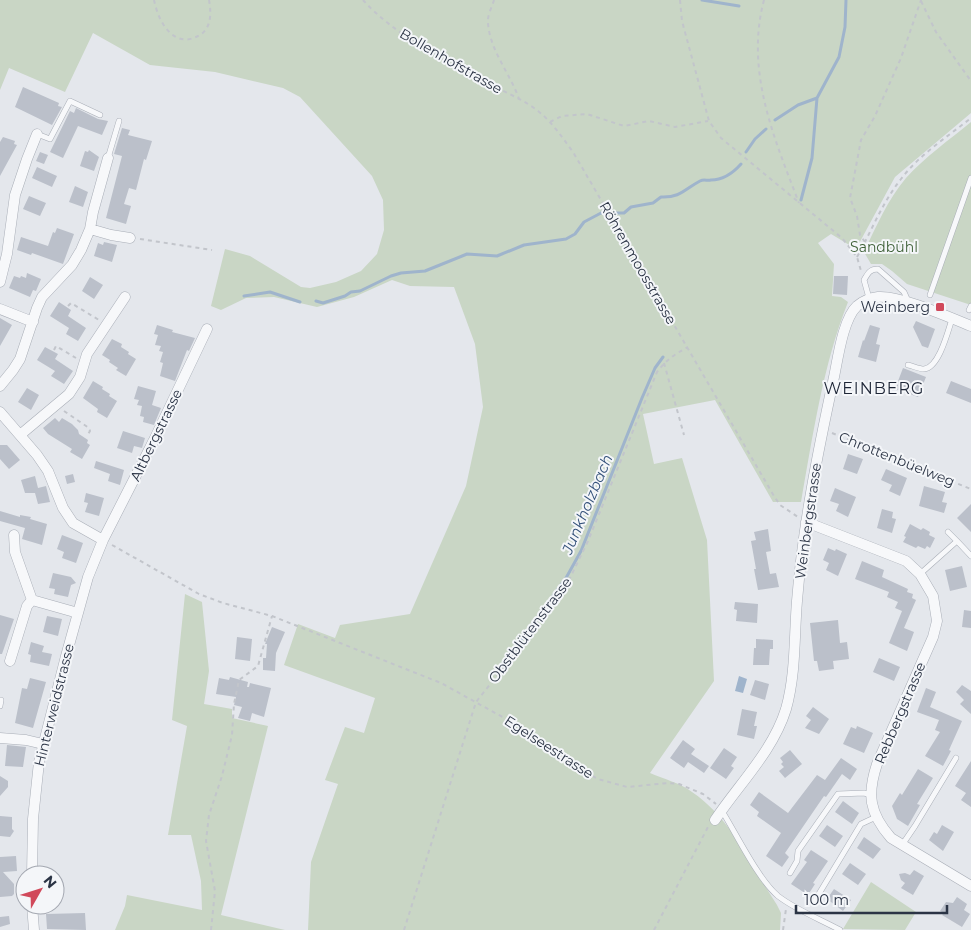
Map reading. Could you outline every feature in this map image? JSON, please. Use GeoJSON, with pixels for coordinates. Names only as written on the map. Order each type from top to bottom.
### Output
{"type":"FeatureCollection","features":[{"type":"Feature","properties":{"kind":"street"},"geometry":{"type":"LineString","coordinates":[[0,282],[7,254],[14,195],[37,134]]}},
{"type":"Feature","properties":{"kind":"street"},"geometry":{"type":"LineString","coordinates":[[0,386],[14,370],[20,359],[42,297],[72,265],[90,229],[108,158]]}},
{"type":"Feature","properties":{"kind":"street"},"geometry":{"type":"LineString","coordinates":[[90,229],[130,238]]}},
{"type":"Feature","properties":{"kind":"street"},"geometry":{"type":"LineString","coordinates":[[20,435],[69,394],[80,377],[87,354],[125,298]]}},
{"type":"Feature","properties":{"kind":"street"},"geometry":{"type":"LineString","coordinates":[[869,298],[889,298],[908,303],[971,326]]}},
{"type":"Feature","properties":{"kind":"street","name":"Weinbergstrasse"},"geometry":{"type":"LineString","coordinates":[[716,820],[762,756],[779,728],[786,709],[793,678],[797,601],[806,522],[822,431],[837,362],[850,315],[869,298]]}},
{"type":"Feature","properties":{"kind":"street"},"geometry":{"type":"LineString","coordinates":[[0,309],[33,322]]}},
{"type":"Feature","properties":{"kind":"street","name":"Altbergstrasse"},"geometry":{"type":"LineString","coordinates":[[103,540],[207,329]]}},
{"type":"Feature","properties":{"kind":"street"},"geometry":{"type":"LineString","coordinates":[[0,412],[48,471],[63,508],[73,523],[103,540]]}},
{"type":"Feature","properties":{"kind":"street","name":"Rebbergstrasse"},"geometry":{"type":"LineString","coordinates":[[806,522],[906,561],[920,574],[933,596],[937,621],[933,637],[877,764],[871,781],[871,795],[876,817],[882,828],[891,838],[971,886]]}},
{"type":"Feature","properties":{"kind":"street"},"geometry":{"type":"LineString","coordinates":[[14,535],[15,552],[32,600]]}},
{"type":"Feature","properties":{"kind":"street","name":"Hinterweidstrasse"},"geometry":{"type":"LineString","coordinates":[[32,865],[35,793],[43,744],[78,613],[95,558],[103,540]]}},
{"type":"Feature","properties":{"kind":"street"},"geometry":{"type":"LineString","coordinates":[[32,600],[78,613]]}},
{"type":"Feature","properties":{"kind":"street"},"geometry":{"type":"LineString","coordinates":[[10,661],[27,606],[32,600]]}},
{"type":"Feature","properties":{"kind":"street"},"geometry":{"type":"LineString","coordinates":[[0,738],[43,744]]}},
{"type":"Feature","properties":{"kind":"street"},"geometry":{"type":"LineString","coordinates":[[33,915],[34,930]]}},
{"type":"Feature","properties":{"kind":"lane"},"geometry":{"type":"LineString","coordinates":[[37,134],[50,139],[70,101],[100,115]]}},
{"type":"Feature","properties":{"kind":"lane"},"geometry":{"type":"LineString","coordinates":[[108,158],[119,121]]}},
{"type":"Feature","properties":{"kind":"lane"},"geometry":{"type":"LineString","coordinates":[[930,295],[971,178]]}},
{"type":"Feature","properties":{"kind":"lane"},"geometry":{"type":"LineString","coordinates":[[869,298],[864,280],[868,272],[872,269],[878,269],[904,292],[908,303]]}},
{"type":"Feature","properties":{"kind":"lane"},"geometry":{"type":"LineString","coordinates":[[908,365],[926,369],[935,363],[952,318]]}},
{"type":"Feature","properties":{"kind":"lane"},"geometry":{"type":"LineString","coordinates":[[948,532],[971,556]]}},
{"type":"Feature","properties":{"kind":"lane"},"geometry":{"type":"LineString","coordinates":[[920,574],[957,541]]}},
{"type":"Feature","properties":{"kind":"lane"},"geometry":{"type":"LineString","coordinates":[[901,845],[915,826],[956,758]]}},
{"type":"Feature","properties":{"kind":"lane"},"geometry":{"type":"LineString","coordinates":[[790,872],[797,861],[798,851],[838,794],[864,793],[871,795]]}},
{"type":"Feature","properties":{"kind":"lane"},"geometry":{"type":"LineString","coordinates":[[722,811],[764,879],[778,895],[840,930]]}},
{"type":"Feature","properties":{"kind":"lane"},"geometry":{"type":"LineString","coordinates":[[814,902],[862,824],[876,817]]}},
{"type":"Feature","properties":{"kind":"path"},"geometry":{"type":"LineString","coordinates":[[154,0],[163,25],[178,39],[188,40],[199,37],[207,29],[210,19],[209,0]]}},
{"type":"Feature","properties":{"kind":"path","name":"Bollenhofstrasse"},"geometry":{"type":"LineString","coordinates":[[363,0],[401,33],[442,59],[519,99]]}},
{"type":"Feature","properties":{"kind":"path"},"geometry":{"type":"LineString","coordinates":[[494,0],[487,22],[495,52],[519,99]]}},
{"type":"Feature","properties":{"kind":"path"},"geometry":{"type":"LineString","coordinates":[[680,0],[682,21],[709,121],[721,138],[842,238],[856,257],[864,280]]}},
{"type":"Feature","properties":{"kind":"path"},"geometry":{"type":"LineString","coordinates":[[764,0],[758,52],[760,83],[784,166],[799,203]]}},
{"type":"Feature","properties":{"kind":"path"},"geometry":{"type":"LineString","coordinates":[[921,0],[941,39],[971,81]]}},
{"type":"Feature","properties":{"kind":"path"},"geometry":{"type":"LineString","coordinates":[[865,242],[860,235],[850,198],[861,140],[876,116],[901,58],[921,0]]}},
{"type":"Feature","properties":{"kind":"path","name":"Röhrenmoosstrasse"},"geometry":{"type":"LineString","coordinates":[[519,99],[537,110],[550,122],[573,152],[774,496],[780,505],[806,522]]}},
{"type":"Feature","properties":{"kind":"path"},"geometry":{"type":"LineString","coordinates":[[550,122],[562,116],[587,114],[624,126],[649,121],[676,127],[709,121]]}},
{"type":"Feature","properties":{"kind":"path"},"geometry":{"type":"LineString","coordinates":[[856,257],[890,194],[901,179],[925,155],[971,118]]}},
{"type":"Feature","properties":{"kind":"path"},"geometry":{"type":"LineString","coordinates":[[130,238],[212,250]]}},
{"type":"Feature","properties":{"kind":"path"},"geometry":{"type":"LineString","coordinates":[[68,306],[71,302],[96,318]]}},
{"type":"Feature","properties":{"kind":"path"},"geometry":{"type":"LineString","coordinates":[[54,350],[56,346],[74,356]]}},
{"type":"Feature","properties":{"kind":"path","name":"Obstblütenstrasse"},"geometry":{"type":"LineString","coordinates":[[404,930],[476,702],[572,574],[588,541],[654,381],[664,363],[674,354],[688,347]]}},
{"type":"Feature","properties":{"kind":"path"},"geometry":{"type":"LineString","coordinates":[[664,363],[684,435]]}},
{"type":"Feature","properties":{"kind":"path"},"geometry":{"type":"LineString","coordinates":[[56,405],[89,428],[90,431],[87,436]]}},
{"type":"Feature","properties":{"kind":"path","name":"Chrottenbüelweg"},"geometry":{"type":"LineString","coordinates":[[822,431],[832,433],[971,489]]}},
{"type":"Feature","properties":{"kind":"path","name":"Egelseestrasse"},"geometry":{"type":"LineString","coordinates":[[103,540],[198,594],[222,603],[272,616],[441,683],[541,739],[580,769],[598,779],[627,786],[680,784],[703,794],[722,811]]}},
{"type":"Feature","properties":{"kind":"path"},"geometry":{"type":"LineString","coordinates":[[211,930],[215,891],[206,841],[210,815],[232,735],[234,704],[239,680],[258,666],[272,616]]}},
{"type":"Feature","properties":{"kind":"path"},"geometry":{"type":"LineString","coordinates":[[654,930],[705,832],[710,824],[716,820]]}},
{"type":"Feature","properties":{"kind":"path"},"geometry":{"type":"LineString","coordinates":[[783,930],[788,902]]}},
{"type":"Feature","properties":{"kind":"green space"},"geometry":{"type":"Polygon","coordinates":[[[0,0],[971,0],[971,113],[895,177],[856,249],[831,234],[818,243],[834,264],[832,296],[841,297],[848,302],[825,375],[801,502],[773,502],[715,400],[643,414],[654,464],[682,458],[707,540],[714,681],[650,773],[687,789],[706,803],[730,829],[781,913],[780,930],[308,930],[311,862],[338,784],[325,780],[345,727],[364,733],[375,698],[284,665],[298,624],[335,638],[340,625],[410,614],[466,486],[483,407],[475,344],[454,287],[410,286],[392,280],[354,297],[317,307],[274,297],[246,298],[221,310],[211,306],[225,249],[250,256],[301,287],[310,288],[336,282],[361,271],[377,254],[384,230],[383,200],[372,176],[300,97],[283,88],[215,72],[150,65],[93,33],[65,92],[9,68],[0,90],[0,0]]]}},
{"type":"Feature","properties":{"kind":"green space","name":"Sandbühl"},"geometry":{"type":"Polygon","coordinates":[[[971,122],[971,305],[907,284],[882,264],[871,264],[864,252],[888,204],[906,178],[929,156],[971,122]]]}},
{"type":"Feature","properties":{"kind":"green space"},"geometry":{"type":"Polygon","coordinates":[[[185,594],[202,602],[209,671],[204,704],[232,709],[232,718],[268,726],[221,915],[285,930],[115,930],[125,906],[127,895],[202,910],[201,881],[191,835],[168,835],[187,726],[172,720],[185,594]]]}},
{"type":"Feature","properties":{"kind":"green space"},"geometry":{"type":"Polygon","coordinates":[[[871,882],[916,912],[905,930],[843,929],[871,882]]]}},
{"type":"Feature","properties":{"kind":"water"},"geometry":{"type":"Polygon","coordinates":[[[739,676],[747,679],[743,693],[735,691],[739,676]]]}},
{"type":"Feature","properties":{"kind":"building"},"geometry":{"type":"Polygon","coordinates":[[[23,87],[59,103],[58,106],[62,107],[52,125],[15,107],[23,87]]]}},
{"type":"Feature","properties":{"kind":"building"},"geometry":{"type":"Polygon","coordinates":[[[76,108],[98,119],[108,121],[102,135],[78,126],[63,158],[50,152],[70,111],[74,113],[76,108]]]}},
{"type":"Feature","properties":{"kind":"building"},"geometry":{"type":"Polygon","coordinates":[[[122,128],[130,130],[128,135],[152,141],[146,160],[144,159],[136,190],[129,188],[124,204],[131,206],[126,224],[106,218],[122,156],[114,154],[122,128]]]}},
{"type":"Feature","properties":{"kind":"building"},"geometry":{"type":"Polygon","coordinates":[[[3,137],[15,141],[14,144],[17,145],[0,176],[0,142],[3,137]]]}},
{"type":"Feature","properties":{"kind":"building"},"geometry":{"type":"Polygon","coordinates":[[[89,150],[99,157],[94,171],[80,166],[85,151],[88,152],[89,150]]]}},
{"type":"Feature","properties":{"kind":"building"},"geometry":{"type":"Polygon","coordinates":[[[40,152],[48,155],[44,164],[36,161],[40,152]]]}},
{"type":"Feature","properties":{"kind":"building"},"geometry":{"type":"Polygon","coordinates":[[[37,167],[57,176],[52,187],[32,178],[37,167]]]}},
{"type":"Feature","properties":{"kind":"building"},"geometry":{"type":"Polygon","coordinates":[[[75,186],[88,192],[83,207],[69,202],[75,186]]]}},
{"type":"Feature","properties":{"kind":"building"},"geometry":{"type":"Polygon","coordinates":[[[29,196],[46,203],[40,216],[23,209],[29,196]]]}},
{"type":"Feature","properties":{"kind":"building"},"geometry":{"type":"Polygon","coordinates":[[[57,228],[74,234],[63,264],[17,250],[21,237],[48,246],[53,232],[55,233],[57,228]]]}},
{"type":"Feature","properties":{"kind":"building"},"geometry":{"type":"Polygon","coordinates":[[[104,242],[117,245],[112,262],[94,256],[98,243],[103,245],[104,242]]]}},
{"type":"Feature","properties":{"kind":"building"},"geometry":{"type":"Polygon","coordinates":[[[27,273],[41,279],[36,291],[33,290],[30,297],[9,288],[14,276],[26,278],[27,273]]]}},
{"type":"Feature","properties":{"kind":"building"},"geometry":{"type":"Polygon","coordinates":[[[834,276],[848,276],[847,295],[833,294],[834,276]]]}},
{"type":"Feature","properties":{"kind":"building"},"geometry":{"type":"Polygon","coordinates":[[[90,277],[103,285],[94,299],[82,291],[90,277]]]}},
{"type":"Feature","properties":{"kind":"building"},"geometry":{"type":"Polygon","coordinates":[[[59,302],[71,310],[68,316],[86,328],[78,341],[66,334],[69,328],[50,316],[59,302]]]}},
{"type":"Feature","properties":{"kind":"building"},"geometry":{"type":"Polygon","coordinates":[[[0,318],[12,325],[0,346],[0,318]]]}},
{"type":"Feature","properties":{"kind":"building"},"geometry":{"type":"Polygon","coordinates":[[[916,321],[935,329],[928,348],[922,346],[913,327],[916,321]]]}},
{"type":"Feature","properties":{"kind":"building"},"geometry":{"type":"Polygon","coordinates":[[[157,325],[173,330],[172,332],[195,338],[189,351],[187,350],[175,381],[160,376],[163,363],[160,362],[163,352],[159,351],[161,346],[155,345],[158,335],[154,334],[157,325]]]}},
{"type":"Feature","properties":{"kind":"building"},"geometry":{"type":"Polygon","coordinates":[[[870,325],[880,328],[876,344],[880,345],[876,362],[858,357],[870,325]]]}},
{"type":"Feature","properties":{"kind":"building"},"geometry":{"type":"Polygon","coordinates":[[[112,339],[122,344],[121,347],[136,359],[126,376],[116,370],[118,368],[102,355],[112,339]]]}},
{"type":"Feature","properties":{"kind":"building"},"geometry":{"type":"Polygon","coordinates":[[[45,347],[58,354],[55,359],[73,371],[64,384],[51,376],[55,371],[37,360],[45,347]]]}},
{"type":"Feature","properties":{"kind":"building"},"geometry":{"type":"Polygon","coordinates":[[[903,368],[926,377],[918,397],[895,389],[903,368]]]}},
{"type":"Feature","properties":{"kind":"building"},"geometry":{"type":"Polygon","coordinates":[[[93,381],[103,387],[102,389],[110,394],[109,396],[117,401],[107,418],[97,412],[98,409],[83,398],[93,381]]]}},
{"type":"Feature","properties":{"kind":"building"},"geometry":{"type":"Polygon","coordinates":[[[951,381],[971,389],[971,403],[946,393],[951,381]]]}},
{"type":"Feature","properties":{"kind":"building"},"geometry":{"type":"Polygon","coordinates":[[[138,386],[156,391],[152,405],[161,408],[154,425],[143,422],[144,417],[140,416],[142,406],[137,405],[139,400],[134,399],[138,386]]]}},
{"type":"Feature","properties":{"kind":"building"},"geometry":{"type":"Polygon","coordinates":[[[27,388],[39,395],[31,410],[18,402],[27,388]]]}},
{"type":"Feature","properties":{"kind":"building"},"geometry":{"type":"Polygon","coordinates":[[[55,418],[59,422],[62,418],[72,424],[79,434],[88,440],[87,443],[90,445],[82,459],[70,452],[72,449],[48,434],[43,428],[55,418]]]}},
{"type":"Feature","properties":{"kind":"building"},"geometry":{"type":"Polygon","coordinates":[[[123,431],[145,438],[142,448],[134,446],[132,453],[117,448],[123,431]]]}},
{"type":"Feature","properties":{"kind":"building"},"geometry":{"type":"Polygon","coordinates":[[[0,445],[7,445],[20,460],[9,469],[0,459],[0,445]]]}},
{"type":"Feature","properties":{"kind":"building"},"geometry":{"type":"Polygon","coordinates":[[[848,454],[863,459],[857,474],[843,469],[848,454]]]}},
{"type":"Feature","properties":{"kind":"building"},"geometry":{"type":"Polygon","coordinates":[[[96,461],[124,470],[120,485],[108,481],[110,474],[94,468],[96,461]]]}},
{"type":"Feature","properties":{"kind":"building"},"geometry":{"type":"Polygon","coordinates":[[[886,469],[907,478],[900,496],[889,491],[892,485],[881,480],[886,469]]]}},
{"type":"Feature","properties":{"kind":"building"},"geometry":{"type":"Polygon","coordinates":[[[73,474],[75,482],[67,484],[65,476],[73,474]]]}},
{"type":"Feature","properties":{"kind":"building"},"geometry":{"type":"Polygon","coordinates":[[[35,476],[38,488],[46,486],[50,502],[38,504],[35,493],[25,493],[21,480],[35,476]]]}},
{"type":"Feature","properties":{"kind":"building"},"geometry":{"type":"Polygon","coordinates":[[[924,486],[945,492],[942,502],[947,503],[944,513],[919,506],[924,486]]]}},
{"type":"Feature","properties":{"kind":"building"},"geometry":{"type":"Polygon","coordinates":[[[835,488],[856,497],[848,517],[836,511],[839,504],[830,501],[835,488]]]}},
{"type":"Feature","properties":{"kind":"building"},"geometry":{"type":"Polygon","coordinates":[[[86,493],[104,498],[99,516],[85,512],[88,503],[84,502],[86,493]]]}},
{"type":"Feature","properties":{"kind":"building"},"geometry":{"type":"Polygon","coordinates":[[[971,504],[971,532],[957,518],[971,504]]]}},
{"type":"Feature","properties":{"kind":"building"},"geometry":{"type":"Polygon","coordinates":[[[882,509],[893,512],[892,518],[896,519],[892,533],[877,528],[882,509]]]}},
{"type":"Feature","properties":{"kind":"building"},"geometry":{"type":"Polygon","coordinates":[[[0,511],[20,517],[20,515],[31,517],[30,519],[47,524],[42,545],[22,539],[25,528],[0,521],[0,511]]]}},
{"type":"Feature","properties":{"kind":"building"},"geometry":{"type":"Polygon","coordinates":[[[910,524],[921,530],[923,528],[930,532],[929,535],[935,538],[930,548],[927,546],[925,549],[918,546],[916,548],[903,542],[910,524]]]}},
{"type":"Feature","properties":{"kind":"building"},"geometry":{"type":"Polygon","coordinates":[[[768,529],[771,551],[766,552],[770,574],[776,573],[779,587],[758,590],[751,541],[756,540],[754,532],[768,529]]]}},
{"type":"Feature","properties":{"kind":"building"},"geometry":{"type":"Polygon","coordinates":[[[62,535],[83,543],[76,563],[62,558],[64,552],[57,549],[62,535]]]}},
{"type":"Feature","properties":{"kind":"building"},"geometry":{"type":"Polygon","coordinates":[[[828,548],[847,554],[838,576],[826,570],[829,563],[823,560],[828,548]]]}},
{"type":"Feature","properties":{"kind":"building"},"geometry":{"type":"Polygon","coordinates":[[[862,561],[884,570],[882,577],[908,589],[907,592],[913,594],[912,598],[916,600],[904,628],[914,632],[907,651],[889,643],[902,611],[895,608],[898,602],[887,597],[889,592],[855,579],[862,561]]]}},
{"type":"Feature","properties":{"kind":"building"},"geometry":{"type":"Polygon","coordinates":[[[962,566],[967,587],[950,591],[945,570],[962,566]]]}},
{"type":"Feature","properties":{"kind":"building"},"geometry":{"type":"Polygon","coordinates":[[[53,573],[71,577],[76,583],[71,585],[68,597],[54,594],[55,589],[49,588],[53,573]]]}},
{"type":"Feature","properties":{"kind":"building"},"geometry":{"type":"Polygon","coordinates":[[[735,602],[758,604],[757,623],[736,621],[737,610],[734,609],[735,602]]]}},
{"type":"Feature","properties":{"kind":"building"},"geometry":{"type":"Polygon","coordinates":[[[964,610],[971,611],[971,628],[962,627],[964,610]]]}},
{"type":"Feature","properties":{"kind":"building"},"geometry":{"type":"Polygon","coordinates":[[[0,615],[14,619],[2,654],[0,654],[0,615]]]}},
{"type":"Feature","properties":{"kind":"building"},"geometry":{"type":"Polygon","coordinates":[[[47,616],[62,619],[58,636],[43,632],[47,616]]]}},
{"type":"Feature","properties":{"kind":"building"},"geometry":{"type":"Polygon","coordinates":[[[838,620],[840,643],[847,642],[849,659],[833,661],[834,669],[819,671],[817,661],[814,661],[810,623],[838,620]]]}},
{"type":"Feature","properties":{"kind":"building"},"geometry":{"type":"Polygon","coordinates":[[[272,627],[285,632],[276,653],[275,671],[263,670],[263,658],[266,658],[267,644],[265,644],[272,627]]]}},
{"type":"Feature","properties":{"kind":"building"},"geometry":{"type":"Polygon","coordinates":[[[237,637],[252,639],[250,661],[235,659],[237,637]]]}},
{"type":"Feature","properties":{"kind":"building"},"geometry":{"type":"Polygon","coordinates":[[[756,639],[773,640],[773,649],[770,649],[769,665],[753,665],[756,639]]]}},
{"type":"Feature","properties":{"kind":"building"},"geometry":{"type":"Polygon","coordinates":[[[31,642],[44,646],[42,652],[52,654],[49,666],[30,662],[31,655],[28,654],[31,642]]]}},
{"type":"Feature","properties":{"kind":"building"},"geometry":{"type":"Polygon","coordinates":[[[879,658],[900,667],[894,681],[873,672],[879,658]]]}},
{"type":"Feature","properties":{"kind":"building"},"geometry":{"type":"Polygon","coordinates":[[[230,677],[248,682],[247,687],[249,687],[250,683],[271,688],[264,717],[252,713],[250,721],[238,718],[242,707],[234,705],[236,697],[216,694],[219,678],[229,680],[230,677]]]}},
{"type":"Feature","properties":{"kind":"building"},"geometry":{"type":"Polygon","coordinates":[[[30,678],[46,682],[33,728],[15,723],[22,688],[27,689],[30,678]]]}},
{"type":"Feature","properties":{"kind":"building"},"geometry":{"type":"Polygon","coordinates":[[[755,680],[769,684],[765,700],[750,695],[755,680]]]}},
{"type":"Feature","properties":{"kind":"building"},"geometry":{"type":"Polygon","coordinates":[[[962,685],[971,691],[971,714],[960,704],[964,700],[956,692],[962,685]]]}},
{"type":"Feature","properties":{"kind":"building"},"geometry":{"type":"Polygon","coordinates":[[[926,688],[936,692],[930,707],[962,721],[949,750],[951,751],[943,766],[925,756],[940,732],[935,730],[939,720],[917,712],[926,688]]]}},
{"type":"Feature","properties":{"kind":"building"},"geometry":{"type":"Polygon","coordinates":[[[813,707],[829,719],[819,734],[805,728],[811,720],[806,716],[813,707]]]}},
{"type":"Feature","properties":{"kind":"building"},"geometry":{"type":"Polygon","coordinates":[[[742,709],[757,712],[754,726],[757,726],[754,739],[737,735],[742,709]]]}},
{"type":"Feature","properties":{"kind":"building"},"geometry":{"type":"Polygon","coordinates":[[[857,726],[873,733],[864,753],[843,744],[851,727],[856,729],[857,726]]]}},
{"type":"Feature","properties":{"kind":"building"},"geometry":{"type":"Polygon","coordinates":[[[683,740],[695,749],[691,754],[709,766],[704,773],[688,762],[684,768],[670,758],[683,740]]]}},
{"type":"Feature","properties":{"kind":"building"},"geometry":{"type":"Polygon","coordinates":[[[7,745],[26,747],[23,767],[5,766],[7,745]]]}},
{"type":"Feature","properties":{"kind":"building"},"geometry":{"type":"Polygon","coordinates":[[[724,748],[737,757],[731,766],[734,768],[726,779],[710,768],[724,748]]]}},
{"type":"Feature","properties":{"kind":"building"},"geometry":{"type":"Polygon","coordinates":[[[790,750],[802,764],[785,778],[779,771],[784,767],[781,764],[783,762],[780,758],[790,750]]]}},
{"type":"Feature","properties":{"kind":"building"},"geometry":{"type":"Polygon","coordinates":[[[841,758],[857,769],[850,780],[842,774],[826,797],[824,796],[785,853],[789,857],[782,867],[766,856],[781,833],[757,816],[759,812],[750,805],[759,792],[788,813],[817,775],[825,780],[841,758]]]}},
{"type":"Feature","properties":{"kind":"building"},"geometry":{"type":"Polygon","coordinates":[[[971,761],[971,807],[961,800],[966,793],[955,786],[971,761]]]}},
{"type":"Feature","properties":{"kind":"building"},"geometry":{"type":"Polygon","coordinates":[[[918,769],[933,778],[917,804],[920,805],[908,826],[897,819],[892,806],[900,793],[902,795],[918,769]]]}},
{"type":"Feature","properties":{"kind":"building"},"geometry":{"type":"Polygon","coordinates":[[[0,776],[8,781],[8,787],[0,796],[0,776]]]}},
{"type":"Feature","properties":{"kind":"building"},"geometry":{"type":"Polygon","coordinates":[[[843,801],[859,813],[852,824],[835,812],[843,801]]]}},
{"type":"Feature","properties":{"kind":"building"},"geometry":{"type":"Polygon","coordinates":[[[0,816],[12,817],[12,829],[14,831],[10,837],[0,836],[0,816]]]}},
{"type":"Feature","properties":{"kind":"building"},"geometry":{"type":"Polygon","coordinates":[[[827,825],[843,836],[835,847],[819,836],[827,825]]]}},
{"type":"Feature","properties":{"kind":"building"},"geometry":{"type":"Polygon","coordinates":[[[942,825],[954,832],[943,851],[929,840],[934,832],[937,834],[942,825]]]}},
{"type":"Feature","properties":{"kind":"building"},"geometry":{"type":"Polygon","coordinates":[[[864,837],[881,849],[873,859],[857,848],[864,837]]]}},
{"type":"Feature","properties":{"kind":"building"},"geometry":{"type":"Polygon","coordinates":[[[811,850],[828,861],[813,883],[815,884],[808,895],[791,884],[807,862],[804,860],[811,850]]]}},
{"type":"Feature","properties":{"kind":"building"},"geometry":{"type":"Polygon","coordinates":[[[16,856],[15,871],[3,872],[14,884],[14,894],[12,896],[0,897],[0,857],[16,856]]]}},
{"type":"Feature","properties":{"kind":"building"},"geometry":{"type":"Polygon","coordinates":[[[850,863],[866,874],[858,885],[842,874],[850,863]]]}},
{"type":"Feature","properties":{"kind":"building"},"geometry":{"type":"Polygon","coordinates":[[[914,870],[924,876],[913,895],[901,888],[905,883],[901,880],[899,874],[905,873],[910,875],[914,870]]]}},
{"type":"Feature","properties":{"kind":"building"},"geometry":{"type":"Polygon","coordinates":[[[834,889],[851,900],[843,911],[827,899],[834,889]]]}},
{"type":"Feature","properties":{"kind":"building"},"geometry":{"type":"Polygon","coordinates":[[[957,897],[967,904],[964,910],[970,914],[962,927],[942,915],[944,913],[940,911],[946,902],[953,903],[957,897]]]}},
{"type":"Feature","properties":{"kind":"building"},"geometry":{"type":"Polygon","coordinates":[[[85,913],[86,930],[47,929],[46,915],[85,913]]]}},
{"type":"Feature","properties":{"kind":"building"},"geometry":{"type":"Polygon","coordinates":[[[9,916],[10,924],[0,927],[0,917],[9,916]]]}},
{"type":"Feature","properties":{"kind":"waterway"},"geometry":{"type":"LineString","coordinates":[[702,0],[739,6]]}},
{"type":"Feature","properties":{"kind":"waterway","name":"Junkholzbach"},"geometry":{"type":"LineString","coordinates":[[801,200],[812,158],[817,98],[839,57],[845,27],[846,0]]}},
{"type":"Feature","properties":{"kind":"waterway"},"geometry":{"type":"LineString","coordinates":[[775,120],[798,105],[817,98]]}},
{"type":"Feature","properties":{"kind":"waterway"},"geometry":{"type":"LineString","coordinates":[[746,152],[755,139],[766,129]]}},
{"type":"Feature","properties":{"kind":"waterway"},"geometry":{"type":"LineString","coordinates":[[614,213],[624,213],[631,207],[653,203],[661,197],[673,196],[701,180],[716,180],[724,177],[741,164]]}},
{"type":"Feature","properties":{"kind":"waterway"},"geometry":{"type":"LineString","coordinates":[[316,301],[323,303],[345,296],[351,292],[360,291],[391,276],[401,273],[425,271],[467,254],[497,256],[524,245],[566,239],[575,234],[584,222],[601,213],[606,213]]}},
{"type":"Feature","properties":{"kind":"waterway"},"geometry":{"type":"LineString","coordinates":[[244,296],[270,292],[300,302]]}},
{"type":"Feature","properties":{"kind":"waterway","name":"Junkholzbach"},"geometry":{"type":"LineString","coordinates":[[514,650],[566,578],[581,551],[642,398],[655,368],[663,357]]}},
{"type":"Feature","properties":{"kind":"place","name":"Weinberg"},"geometry":{"type":"Point","coordinates":[940,307]}},
{"type":"Feature","properties":{"kind":"district","name":"WEINBERG"},"geometry":{"type":"Point","coordinates":[874,388]}}]}
